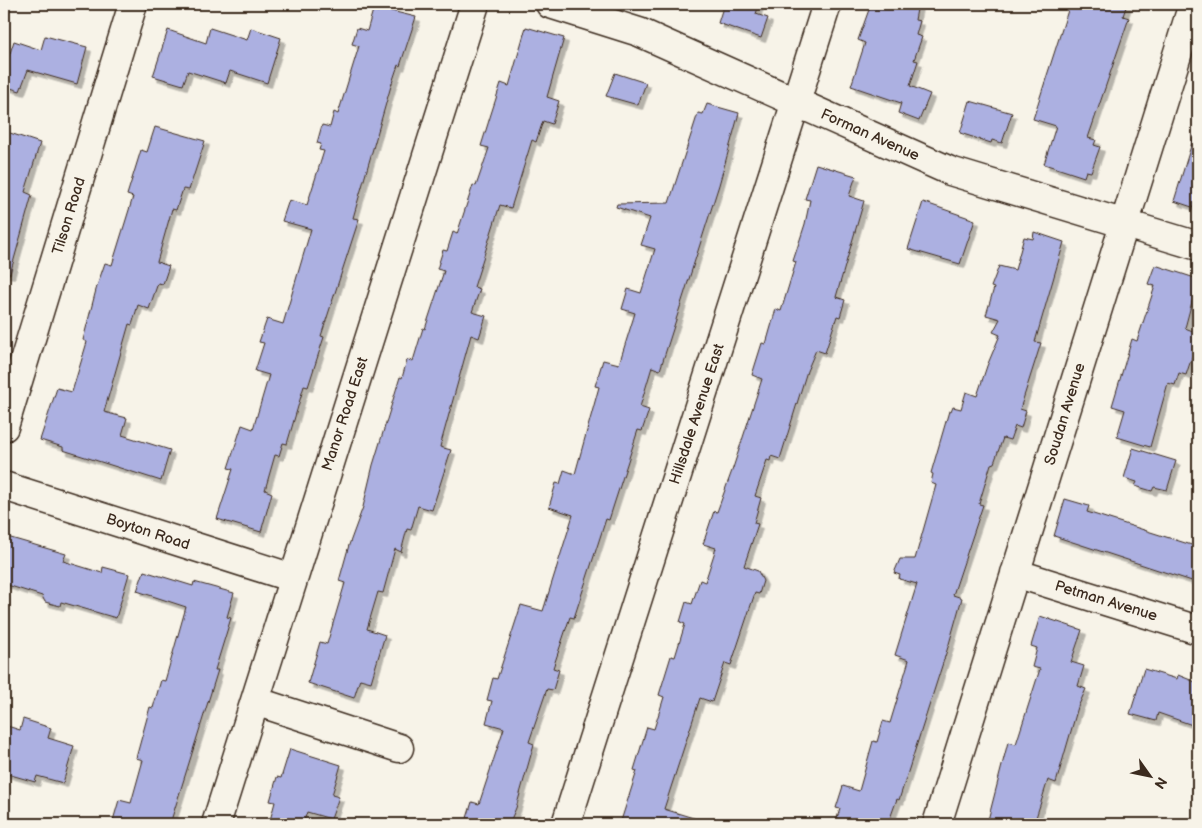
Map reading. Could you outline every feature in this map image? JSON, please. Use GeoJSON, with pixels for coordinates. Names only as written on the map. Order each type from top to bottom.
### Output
{"type":"FeatureCollection","features":[{"type":"Feature","properties":{"kind":"street","name":"Tilson Road"},"geometry":{"type":"LineString","coordinates":[[4,427],[134,4]]}},
{"type":"Feature","properties":{"kind":"street","name":"Manor Road East"},"geometry":{"type":"LineString","coordinates":[[216,824],[475,4]]}},
{"type":"Feature","properties":{"kind":"street","name":"Forman Avenue"},"geometry":{"type":"LineString","coordinates":[[550,4],[638,32],[950,171],[1198,246]]}},
{"type":"Feature","properties":{"kind":"street","name":"Hillsdale Avenue East"},"geometry":{"type":"LineString","coordinates":[[566,824],[827,4]]}},
{"type":"Feature","properties":{"kind":"street","name":"Soudan Avenue"},"geometry":{"type":"LineString","coordinates":[[936,824],[1193,4]]}},
{"type":"Feature","properties":{"kind":"street","name":"Boyton Road"},"geometry":{"type":"LineString","coordinates":[[4,486],[293,578]]}},
{"type":"Feature","properties":{"kind":"street","name":"Petman Avenue"},"geometry":{"type":"LineString","coordinates":[[1015,573],[1198,630]]}},
{"type":"Feature","properties":{"kind":"street"},"geometry":{"type":"LineString","coordinates":[[254,701],[399,748]]}},
{"type":"Feature","properties":{"kind":"building"},"geometry":{"type":"Polygon","coordinates":[[[724,4],[759,4],[756,14],[768,18],[761,38],[718,23],[724,4]]]}},
{"type":"Feature","properties":{"kind":"building"},"geometry":{"type":"Polygon","coordinates":[[[871,4],[918,4],[915,20],[920,21],[916,35],[922,37],[914,60],[918,61],[910,86],[930,94],[919,121],[898,113],[901,103],[851,86],[865,43],[858,40],[871,4]]]}},
{"type":"Feature","properties":{"kind":"building"},"geometry":{"type":"Polygon","coordinates":[[[1070,4],[1127,4],[1123,16],[1129,18],[1088,138],[1096,140],[1094,145],[1100,147],[1091,172],[1086,171],[1084,177],[1044,164],[1056,126],[1033,119],[1070,4]]]}},
{"type":"Feature","properties":{"kind":"building"},"geometry":{"type":"Polygon","coordinates":[[[379,8],[416,17],[400,66],[398,65],[391,86],[353,218],[359,219],[321,336],[324,337],[308,387],[304,386],[287,444],[283,443],[279,456],[275,455],[265,490],[272,493],[261,532],[217,519],[233,469],[228,468],[242,425],[253,429],[269,375],[255,371],[264,343],[259,342],[267,319],[283,324],[311,229],[282,221],[289,200],[307,205],[324,151],[319,150],[321,144],[317,143],[322,125],[330,127],[334,112],[338,114],[359,46],[352,44],[357,28],[367,31],[373,10],[378,12],[379,8]]]}},
{"type":"Feature","properties":{"kind":"building"},"geometry":{"type":"Polygon","coordinates":[[[526,27],[564,38],[547,97],[559,101],[552,124],[543,121],[536,142],[532,140],[511,208],[500,205],[474,287],[480,289],[472,312],[486,316],[479,338],[471,335],[440,447],[451,450],[432,510],[418,506],[411,530],[407,529],[401,552],[395,549],[383,593],[378,592],[367,629],[385,635],[371,682],[360,679],[354,698],[308,683],[320,642],[327,644],[345,583],[339,581],[349,545],[363,507],[373,465],[400,377],[402,378],[407,360],[413,361],[423,328],[425,329],[444,271],[437,269],[443,250],[447,251],[453,232],[457,234],[473,185],[476,186],[489,148],[481,146],[491,114],[501,83],[509,86],[526,27]]]}},
{"type":"Feature","properties":{"kind":"building"},"geometry":{"type":"Polygon","coordinates":[[[210,28],[247,40],[251,28],[281,38],[267,83],[230,71],[226,83],[188,71],[183,85],[153,76],[168,30],[206,43],[210,28]]]}},
{"type":"Feature","properties":{"kind":"building"},"geometry":{"type":"Polygon","coordinates":[[[45,36],[87,47],[77,84],[28,70],[20,91],[4,86],[4,71],[14,41],[41,50],[45,36]]]}},
{"type":"Feature","properties":{"kind":"building"},"geometry":{"type":"Polygon","coordinates":[[[615,73],[646,83],[638,105],[606,96],[615,73]]]}},
{"type":"Feature","properties":{"kind":"building"},"geometry":{"type":"Polygon","coordinates":[[[970,101],[1012,113],[1002,143],[992,140],[991,143],[960,133],[970,101]]]}},
{"type":"Feature","properties":{"kind":"building"},"geometry":{"type":"Polygon","coordinates":[[[707,104],[739,113],[719,185],[660,370],[652,367],[640,407],[649,410],[642,431],[638,430],[609,520],[606,519],[574,618],[570,617],[553,668],[559,670],[553,690],[547,689],[529,742],[534,744],[516,808],[509,824],[473,824],[475,821],[467,818],[472,802],[479,804],[504,728],[486,723],[492,701],[487,700],[493,678],[497,679],[521,605],[543,611],[573,515],[549,507],[556,483],[560,484],[564,470],[575,474],[599,387],[595,386],[603,360],[619,364],[635,313],[622,309],[628,289],[641,293],[655,249],[641,245],[650,218],[616,207],[617,204],[669,203],[698,113],[703,114],[707,104]]]}},
{"type":"Feature","properties":{"kind":"building"},"geometry":{"type":"Polygon","coordinates":[[[155,127],[205,141],[189,190],[183,189],[176,210],[172,209],[157,262],[169,266],[163,284],[158,283],[149,309],[138,305],[132,325],[129,324],[104,412],[127,418],[122,435],[170,450],[161,481],[63,450],[63,447],[40,440],[57,388],[72,392],[87,342],[83,340],[97,286],[105,263],[112,265],[133,197],[127,195],[141,150],[147,152],[155,127]]]}},
{"type":"Feature","properties":{"kind":"building"},"geometry":{"type":"Polygon","coordinates":[[[4,131],[40,143],[25,192],[32,195],[10,274],[4,273],[4,131]]]}},
{"type":"Feature","properties":{"kind":"building"},"geometry":{"type":"Polygon","coordinates":[[[1194,136],[1198,136],[1198,209],[1174,201],[1194,136]]]}},
{"type":"Feature","properties":{"kind":"building"},"geometry":{"type":"Polygon","coordinates":[[[816,164],[856,176],[849,196],[864,201],[836,297],[845,300],[840,317],[837,316],[825,353],[816,350],[807,371],[780,459],[771,456],[770,461],[767,460],[755,496],[761,498],[754,523],[758,524],[744,566],[758,571],[763,581],[759,594],[755,593],[731,665],[725,663],[712,702],[700,698],[664,809],[700,820],[699,824],[620,824],[637,771],[634,770],[647,727],[654,729],[664,697],[659,695],[671,656],[675,657],[685,624],[680,622],[686,602],[692,604],[700,580],[705,582],[716,548],[703,544],[714,511],[717,512],[733,468],[762,379],[752,375],[762,343],[766,344],[776,309],[781,311],[796,262],[793,261],[805,224],[810,200],[805,199],[816,164]]]}},
{"type":"Feature","properties":{"kind":"building"},"geometry":{"type":"Polygon","coordinates":[[[923,202],[975,220],[960,264],[908,249],[923,202]]]}},
{"type":"Feature","properties":{"kind":"building"},"geometry":{"type":"Polygon","coordinates":[[[1034,232],[1064,242],[1035,342],[1041,343],[1020,409],[1026,411],[1021,428],[1015,426],[1010,440],[1003,438],[994,463],[991,464],[979,504],[983,505],[953,595],[962,598],[899,800],[897,799],[888,824],[835,824],[840,809],[836,808],[843,786],[859,791],[873,741],[877,742],[883,721],[890,723],[909,660],[895,655],[917,584],[899,579],[900,575],[894,573],[900,559],[915,559],[936,485],[931,483],[933,474],[931,473],[949,411],[951,412],[953,407],[961,409],[966,392],[977,396],[1000,335],[993,332],[1000,319],[986,315],[994,288],[991,287],[999,266],[1015,270],[1024,237],[1033,239],[1034,232]]]}},
{"type":"Feature","properties":{"kind":"building"},"geometry":{"type":"Polygon","coordinates":[[[1155,265],[1198,279],[1185,328],[1198,333],[1198,339],[1186,375],[1179,373],[1175,385],[1168,383],[1150,447],[1117,437],[1125,410],[1112,406],[1132,339],[1137,341],[1155,286],[1148,284],[1155,265]]]}},
{"type":"Feature","properties":{"kind":"building"},"geometry":{"type":"Polygon","coordinates":[[[1133,448],[1176,461],[1167,490],[1154,487],[1152,491],[1135,486],[1137,482],[1124,478],[1133,448]]]}},
{"type":"Feature","properties":{"kind":"building"},"geometry":{"type":"Polygon","coordinates":[[[1065,499],[1089,506],[1087,512],[1198,547],[1198,583],[1054,536],[1065,499]]]}},
{"type":"Feature","properties":{"kind":"building"},"geometry":{"type":"Polygon","coordinates":[[[4,536],[66,554],[63,561],[102,573],[103,567],[129,574],[116,618],[61,602],[60,606],[45,602],[42,596],[4,584],[4,536]]]}},
{"type":"Feature","properties":{"kind":"building"},"geometry":{"type":"Polygon","coordinates":[[[144,571],[193,586],[194,582],[234,593],[227,617],[231,618],[215,670],[218,670],[170,824],[112,824],[119,800],[131,803],[143,760],[136,758],[150,707],[153,708],[161,680],[165,681],[186,607],[137,591],[144,571]]]}},
{"type":"Feature","properties":{"kind":"building"},"geometry":{"type":"Polygon","coordinates":[[[1040,616],[1082,630],[1071,662],[1084,666],[1078,686],[1086,689],[1078,707],[1056,783],[1048,780],[1034,824],[987,824],[1008,742],[1016,744],[1040,669],[1032,667],[1037,648],[1031,646],[1040,616]]]}},
{"type":"Feature","properties":{"kind":"building"},"geometry":{"type":"Polygon","coordinates":[[[1144,669],[1177,679],[1178,675],[1198,683],[1198,727],[1158,713],[1156,721],[1130,714],[1144,669]]]}},
{"type":"Feature","properties":{"kind":"building"},"geometry":{"type":"Polygon","coordinates":[[[23,719],[51,728],[48,738],[74,746],[63,783],[37,776],[35,782],[4,773],[4,725],[20,730],[23,719]]]}},
{"type":"Feature","properties":{"kind":"building"},"geometry":{"type":"Polygon","coordinates":[[[290,749],[341,765],[332,795],[339,797],[331,819],[307,812],[303,824],[269,824],[275,802],[270,801],[277,777],[281,778],[290,749]]]}}]}
